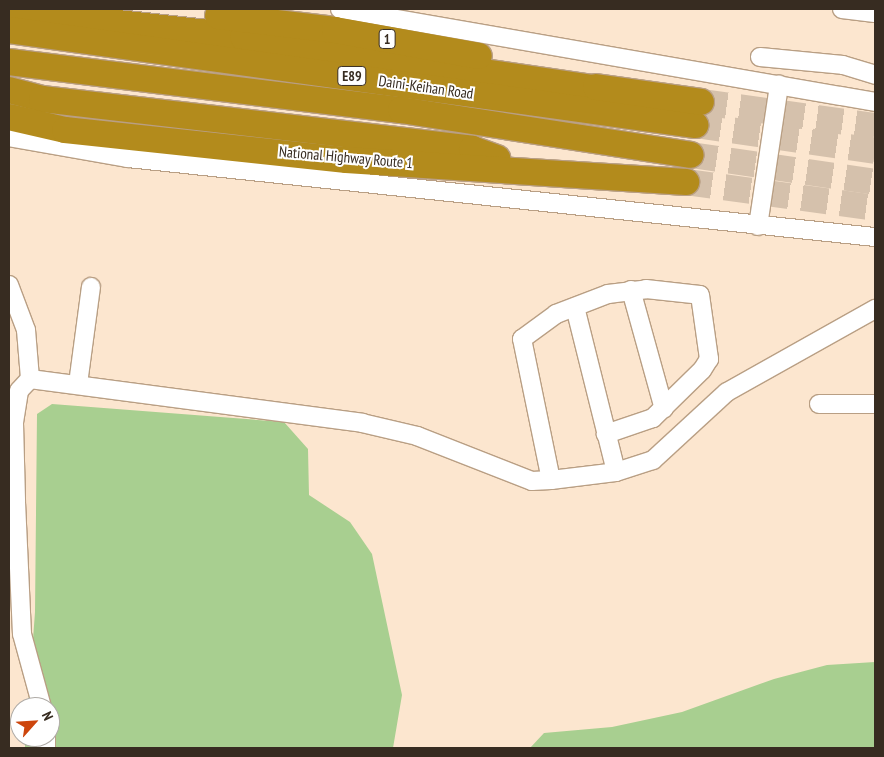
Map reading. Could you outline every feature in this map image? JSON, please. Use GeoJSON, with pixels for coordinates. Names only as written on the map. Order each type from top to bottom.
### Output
{"type":"FeatureCollection","features":[{"type":"Feature","properties":{"kind":"highway","name":"1"},"geometry":{"type":"LineString","coordinates":[[158,9],[335,30],[478,56],[698,114]]}},
{"type":"Feature","properties":{"kind":"highway"},"geometry":{"type":"LineString","coordinates":[[9,11],[243,38],[612,91]]}},
{"type":"Feature","properties":{"kind":"highway","name":"Daini-Keihan Road"},"geometry":{"type":"LineString","coordinates":[[9,30],[698,114]]}},
{"type":"Feature","properties":{"kind":"highway","name":"Daini-Keihan Road"},"geometry":{"type":"LineString","coordinates":[[9,62],[401,110],[691,155]]}},
{"type":"Feature","properties":{"kind":"highway"},"geometry":{"type":"LineString","coordinates":[[9,90],[42,99],[472,149],[536,171]]}},
{"type":"Feature","properties":{"kind":"highway","name":"National Highway Route 1"},"geometry":{"type":"LineString","coordinates":[[9,117],[65,130],[346,160],[686,182]]}},
{"type":"Feature","properties":{"kind":"street"},"geometry":{"type":"LineString","coordinates":[[340,9],[875,102]]}},
{"type":"Feature","properties":{"kind":"street"},"geometry":{"type":"LineString","coordinates":[[842,9],[875,13]]}},
{"type":"Feature","properties":{"kind":"street"},"geometry":{"type":"LineString","coordinates":[[760,57],[843,65],[875,75]]}},
{"type":"Feature","properties":{"kind":"street"},"geometry":{"type":"LineString","coordinates":[[758,226],[779,86]]}},
{"type":"Feature","properties":{"kind":"street"},"geometry":{"type":"LineString","coordinates":[[9,137],[128,158],[875,237]]}},
{"type":"Feature","properties":{"kind":"street"},"geometry":{"type":"LineString","coordinates":[[9,285],[26,330],[30,379],[19,392],[14,423],[16,502],[22,634],[39,697]]}},
{"type":"Feature","properties":{"kind":"street"},"geometry":{"type":"LineString","coordinates":[[78,384],[91,287]]}},
{"type":"Feature","properties":{"kind":"street"},"geometry":{"type":"LineString","coordinates":[[551,480],[522,339],[556,314],[631,290],[700,295],[709,359],[664,409],[653,418],[606,434]]}},
{"type":"Feature","properties":{"kind":"street"},"geometry":{"type":"LineString","coordinates":[[631,290],[664,409]]}},
{"type":"Feature","properties":{"kind":"street"},"geometry":{"type":"LineString","coordinates":[[575,307],[616,472]]}},
{"type":"Feature","properties":{"kind":"street"},"geometry":{"type":"LineString","coordinates":[[30,379],[362,423],[417,436],[532,481],[551,480],[616,472],[653,460],[727,392],[875,309]]}},
{"type":"Feature","properties":{"kind":"street"},"geometry":{"type":"LineString","coordinates":[[819,404],[875,404]]}},
{"type":"Feature","properties":{"kind":"green space"},"geometry":{"type":"Polygon","coordinates":[[[52,404],[284,422],[308,449],[309,495],[350,522],[372,554],[402,695],[393,748],[25,748],[60,747],[60,697],[29,697],[35,612],[37,414],[52,404]]]}},
{"type":"Feature","properties":{"kind":"green space"},"geometry":{"type":"Polygon","coordinates":[[[875,662],[875,748],[530,748],[544,733],[612,727],[682,712],[774,679],[827,665],[875,662]]]}},
{"type":"Feature","properties":{"kind":"tunnel"},"geometry":{"type":"LineString","coordinates":[[701,102],[875,126]]}},
{"type":"Feature","properties":{"kind":"tunnel"},"geometry":{"type":"LineString","coordinates":[[695,125],[875,151]]}},
{"type":"Feature","properties":{"kind":"tunnel"},"geometry":{"type":"LineString","coordinates":[[691,155],[875,182]]}},
{"type":"Feature","properties":{"kind":"tunnel"},"geometry":{"type":"LineString","coordinates":[[686,182],[875,208]]}}]}
